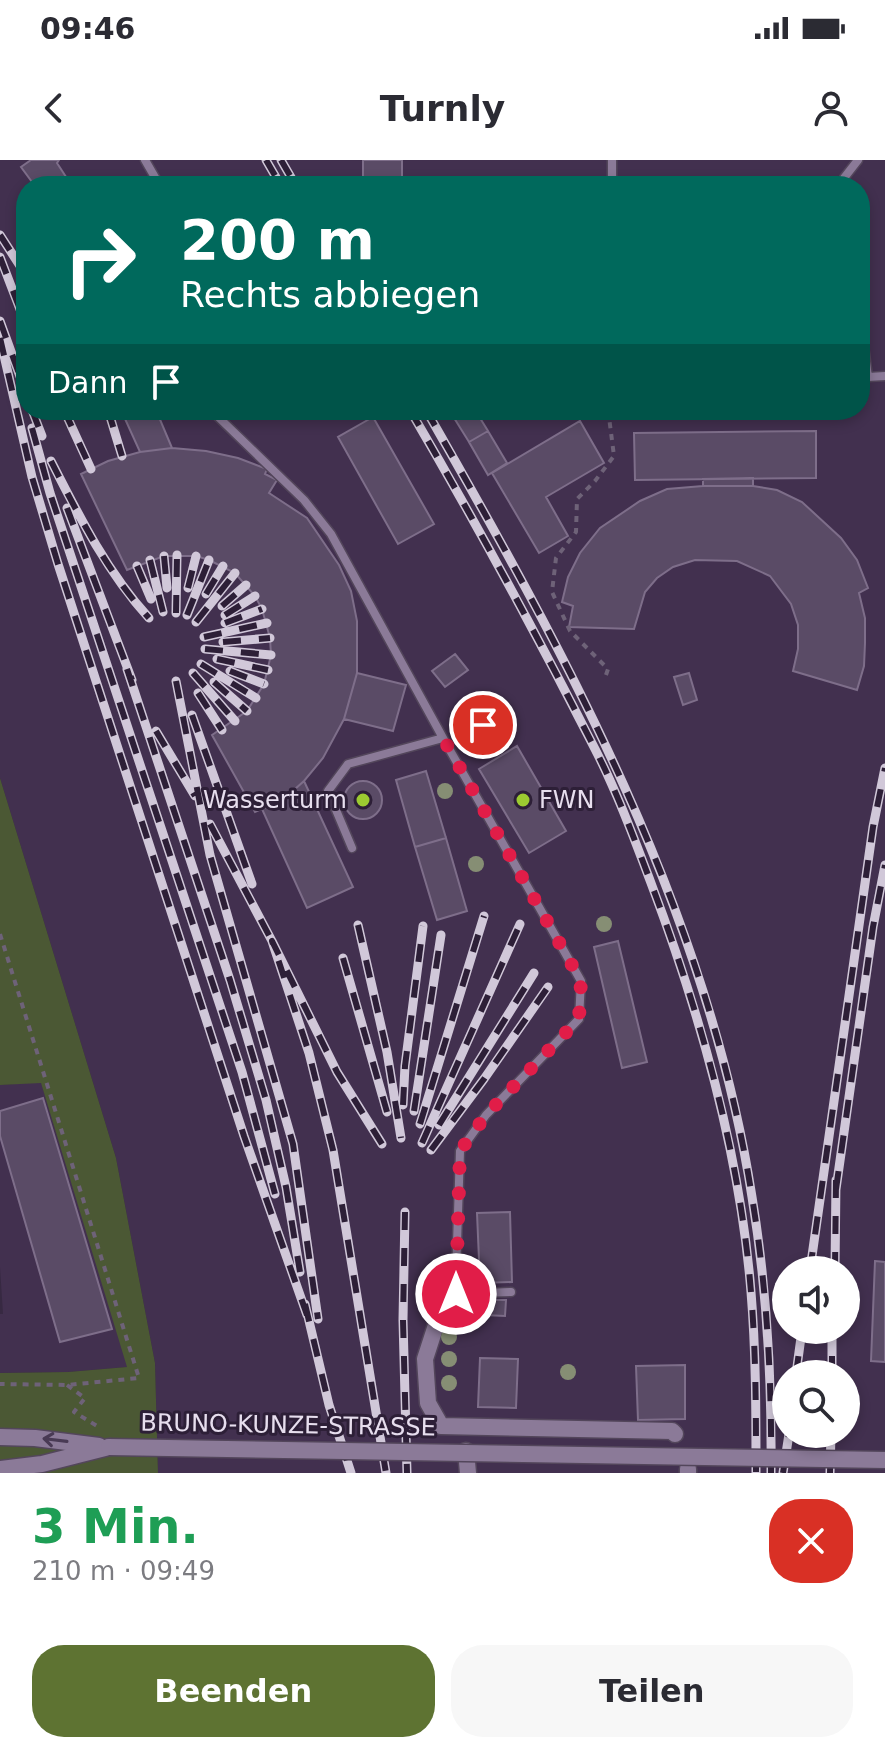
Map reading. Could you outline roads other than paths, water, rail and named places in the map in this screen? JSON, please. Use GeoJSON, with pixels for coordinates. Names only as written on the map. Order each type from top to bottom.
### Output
{"type":"FeatureCollection","features":[{"type":"Feature","properties":{"kind":"street"},"geometry":{"type":"LineString","coordinates":[[456,1276],[456,1294],[437,1322],[425,1359],[428,1403],[441,1428],[672,1431],[675,1434]]}},
{"type":"Feature","properties":{"kind":"street"},"geometry":{"type":"LineString","coordinates":[[0,1437],[109,1447]]}},
{"type":"Feature","properties":{"kind":"street"},"geometry":{"type":"LineString","coordinates":[[0,1469],[42,1464],[109,1447]]}},
{"type":"Feature","properties":{"kind":"street","name":"BRUNO-KUNZE-STRASSE"},"geometry":{"type":"LineString","coordinates":[[109,1447],[885,1460]]}},
{"type":"Feature","properties":{"kind":"street","name":"BRUNO-KUNZE-STRASSE"},"geometry":{"type":"LineString","coordinates":[[466,1451],[468,1473]]}},
{"type":"Feature","properties":{"kind":"lane"},"geometry":{"type":"LineString","coordinates":[[846,176],[858,160]]}},
{"type":"Feature","properties":{"kind":"lane"},"geometry":{"type":"LineString","coordinates":[[221,420],[304,500],[331,534],[581,981],[579,1019],[486,1115],[460,1151],[456,1276]]}},
{"type":"Feature","properties":{"kind":"lane"},"geometry":{"type":"LineString","coordinates":[[352,848],[328,791],[348,764],[443,738]]}},
{"type":"Feature","properties":{"kind":"lane"},"geometry":{"type":"LineString","coordinates":[[456,1294],[511,1292]]}},
{"type":"Feature","properties":{"kind":"railway"},"geometry":{"type":"LineString","coordinates":[[266,160],[275,176]]}},
{"type":"Feature","properties":{"kind":"railway"},"geometry":{"type":"LineString","coordinates":[[281,160],[290,176]]}},
{"type":"Feature","properties":{"kind":"railway"},"geometry":{"type":"LineString","coordinates":[[0,235],[16,260]]}},
{"type":"Feature","properties":{"kind":"railway"},"geometry":{"type":"LineString","coordinates":[[0,257],[16,299]]}},
{"type":"Feature","properties":{"kind":"railway"},"geometry":{"type":"LineString","coordinates":[[0,321],[16,365]]}},
{"type":"Feature","properties":{"kind":"railway"},"geometry":{"type":"LineString","coordinates":[[0,338],[16,408]]}},
{"type":"Feature","properties":{"kind":"railway"},"geometry":{"type":"LineString","coordinates":[[19,420],[58,564],[244,1136],[307,1315]]}},
{"type":"Feature","properties":{"kind":"railway"},"geometry":{"type":"LineString","coordinates":[[36,420],[42,436]]}},
{"type":"Feature","properties":{"kind":"railway"},"geometry":{"type":"LineString","coordinates":[[69,420],[91,469]]}},
{"type":"Feature","properties":{"kind":"railway"},"geometry":{"type":"LineString","coordinates":[[111,420],[122,456]]}},
{"type":"Feature","properties":{"kind":"railway"},"geometry":{"type":"LineString","coordinates":[[416,420],[505,578],[603,765],[638,849],[686,982],[715,1084],[746,1240],[754,1337],[756,1473]]}},
{"type":"Feature","properties":{"kind":"railway"},"geometry":{"type":"LineString","coordinates":[[432,420],[580,692],[667,888],[702,988],[731,1091],[757,1231],[768,1334],[771,1473]]}},
{"type":"Feature","properties":{"kind":"railway"},"geometry":{"type":"LineString","coordinates":[[32,428],[50,493],[242,1072],[275,1194]]}},
{"type":"Feature","properties":{"kind":"railway"},"geometry":{"type":"LineString","coordinates":[[51,461],[107,563],[149,618]]}},
{"type":"Feature","properties":{"kind":"railway"},"geometry":{"type":"LineString","coordinates":[[67,508],[132,680]]}},
{"type":"Feature","properties":{"kind":"railway"},"geometry":{"type":"LineString","coordinates":[[176,613],[177,555]]}},
{"type":"Feature","properties":{"kind":"railway"},"geometry":{"type":"LineString","coordinates":[[164,556],[167,588]]}},
{"type":"Feature","properties":{"kind":"railway"},"geometry":{"type":"LineString","coordinates":[[188,588],[196,556]]}},
{"type":"Feature","properties":{"kind":"railway"},"geometry":{"type":"LineString","coordinates":[[150,560],[163,612]]}},
{"type":"Feature","properties":{"kind":"railway"},"geometry":{"type":"LineString","coordinates":[[187,615],[209,560]]}},
{"type":"Feature","properties":{"kind":"railway"},"geometry":{"type":"LineString","coordinates":[[137,566],[151,599]]}},
{"type":"Feature","properties":{"kind":"railway"},"geometry":{"type":"LineString","coordinates":[[206,594],[223,566]]}},
{"type":"Feature","properties":{"kind":"railway"},"geometry":{"type":"LineString","coordinates":[[196,622],[235,573]]}},
{"type":"Feature","properties":{"kind":"railway"},"geometry":{"type":"LineString","coordinates":[[222,606],[246,585]]}},
{"type":"Feature","properties":{"kind":"railway"},"geometry":{"type":"LineString","coordinates":[[225,615],[255,596]]}},
{"type":"Feature","properties":{"kind":"railway"},"geometry":{"type":"LineString","coordinates":[[225,623],[262,609]]}},
{"type":"Feature","properties":{"kind":"railway"},"geometry":{"type":"LineString","coordinates":[[204,637],[267,623]]}},
{"type":"Feature","properties":{"kind":"railway"},"geometry":{"type":"LineString","coordinates":[[223,642],[270,638]]}},
{"type":"Feature","properties":{"kind":"railway"},"geometry":{"type":"LineString","coordinates":[[205,649],[271,655]]}},
{"type":"Feature","properties":{"kind":"railway"},"geometry":{"type":"LineString","coordinates":[[217,659],[268,670]]}},
{"type":"Feature","properties":{"kind":"railway"},"geometry":{"type":"LineString","coordinates":[[201,664],[256,698]]}},
{"type":"Feature","properties":{"kind":"railway"},"geometry":{"type":"LineString","coordinates":[[127,669],[230,980],[266,1100],[286,1187],[300,1272]]}},
{"type":"Feature","properties":{"kind":"railway"},"geometry":{"type":"LineString","coordinates":[[230,671],[264,684]]}},
{"type":"Feature","properties":{"kind":"railway"},"geometry":{"type":"LineString","coordinates":[[193,673],[235,721]]}},
{"type":"Feature","properties":{"kind":"railway"},"geometry":{"type":"LineString","coordinates":[[176,681],[210,855],[293,1144],[318,1319]]}},
{"type":"Feature","properties":{"kind":"railway"},"geometry":{"type":"LineString","coordinates":[[214,682],[247,711]]}},
{"type":"Feature","properties":{"kind":"railway"},"geometry":{"type":"LineString","coordinates":[[198,693],[222,730]]}},
{"type":"Feature","properties":{"kind":"railway"},"geometry":{"type":"LineString","coordinates":[[192,715],[252,884]]}},
{"type":"Feature","properties":{"kind":"railway"},"geometry":{"type":"LineString","coordinates":[[156,731],[195,796]]}},
{"type":"Feature","properties":{"kind":"railway"},"geometry":{"type":"LineString","coordinates":[[812,1256],[873,827],[885,768]]}},
{"type":"Feature","properties":{"kind":"railway"},"geometry":{"type":"LineString","coordinates":[[210,824],[272,941]]}},
{"type":"Feature","properties":{"kind":"railway"},"geometry":{"type":"LineString","coordinates":[[836,1189],[873,927],[885,865]]}},
{"type":"Feature","properties":{"kind":"railway"},"geometry":{"type":"LineString","coordinates":[[420,1124],[484,916]]}},
{"type":"Feature","properties":{"kind":"railway"},"geometry":{"type":"LineString","coordinates":[[422,1143],[520,924]]}},
{"type":"Feature","properties":{"kind":"railway"},"geometry":{"type":"LineString","coordinates":[[358,925],[387,1052],[401,1138]]}},
{"type":"Feature","properties":{"kind":"railway"},"geometry":{"type":"LineString","coordinates":[[403,1105],[423,926]]}},
{"type":"Feature","properties":{"kind":"railway"},"geometry":{"type":"LineString","coordinates":[[414,1111],[441,935]]}},
{"type":"Feature","properties":{"kind":"railway"},"geometry":{"type":"LineString","coordinates":[[382,1144],[337,1072],[272,941],[309,1053],[333,1150],[386,1473]]}},
{"type":"Feature","properties":{"kind":"railway"},"geometry":{"type":"LineString","coordinates":[[343,958],[387,1112]]}},
{"type":"Feature","properties":{"kind":"railway"},"geometry":{"type":"LineString","coordinates":[[439,1125],[534,973]]}},
{"type":"Feature","properties":{"kind":"railway"},"geometry":{"type":"LineString","coordinates":[[431,1150],[548,987]]}},
{"type":"Feature","properties":{"kind":"railway"},"geometry":{"type":"LineString","coordinates":[[835,1256],[836,1180]]}},
{"type":"Feature","properties":{"kind":"railway"},"geometry":{"type":"LineString","coordinates":[[405,1212],[403,1320],[407,1473]]}},
{"type":"Feature","properties":{"kind":"railway"},"geometry":{"type":"LineString","coordinates":[[305,1304],[329,1405],[351,1473]]}},
{"type":"Feature","properties":{"kind":"railway"},"geometry":{"type":"LineString","coordinates":[[798,1360],[800,1344]]}},
{"type":"Feature","properties":{"kind":"railway"},"geometry":{"type":"LineString","coordinates":[[832,1344],[832,1360]]}},
{"type":"Feature","properties":{"kind":"railway"},"geometry":{"type":"LineString","coordinates":[[783,1473],[787,1448]]}},
{"type":"Feature","properties":{"kind":"railway"},"geometry":{"type":"LineString","coordinates":[[830,1473],[831,1448]]}},
{"type":"Feature","properties":{"kind":"place","name":"Wasserturm"},"geometry":{"type":"Point","coordinates":[363,800]}},
{"type":"Feature","properties":{"kind":"place","name":"FWN"},"geometry":{"type":"Point","coordinates":[523,800]}}]}
